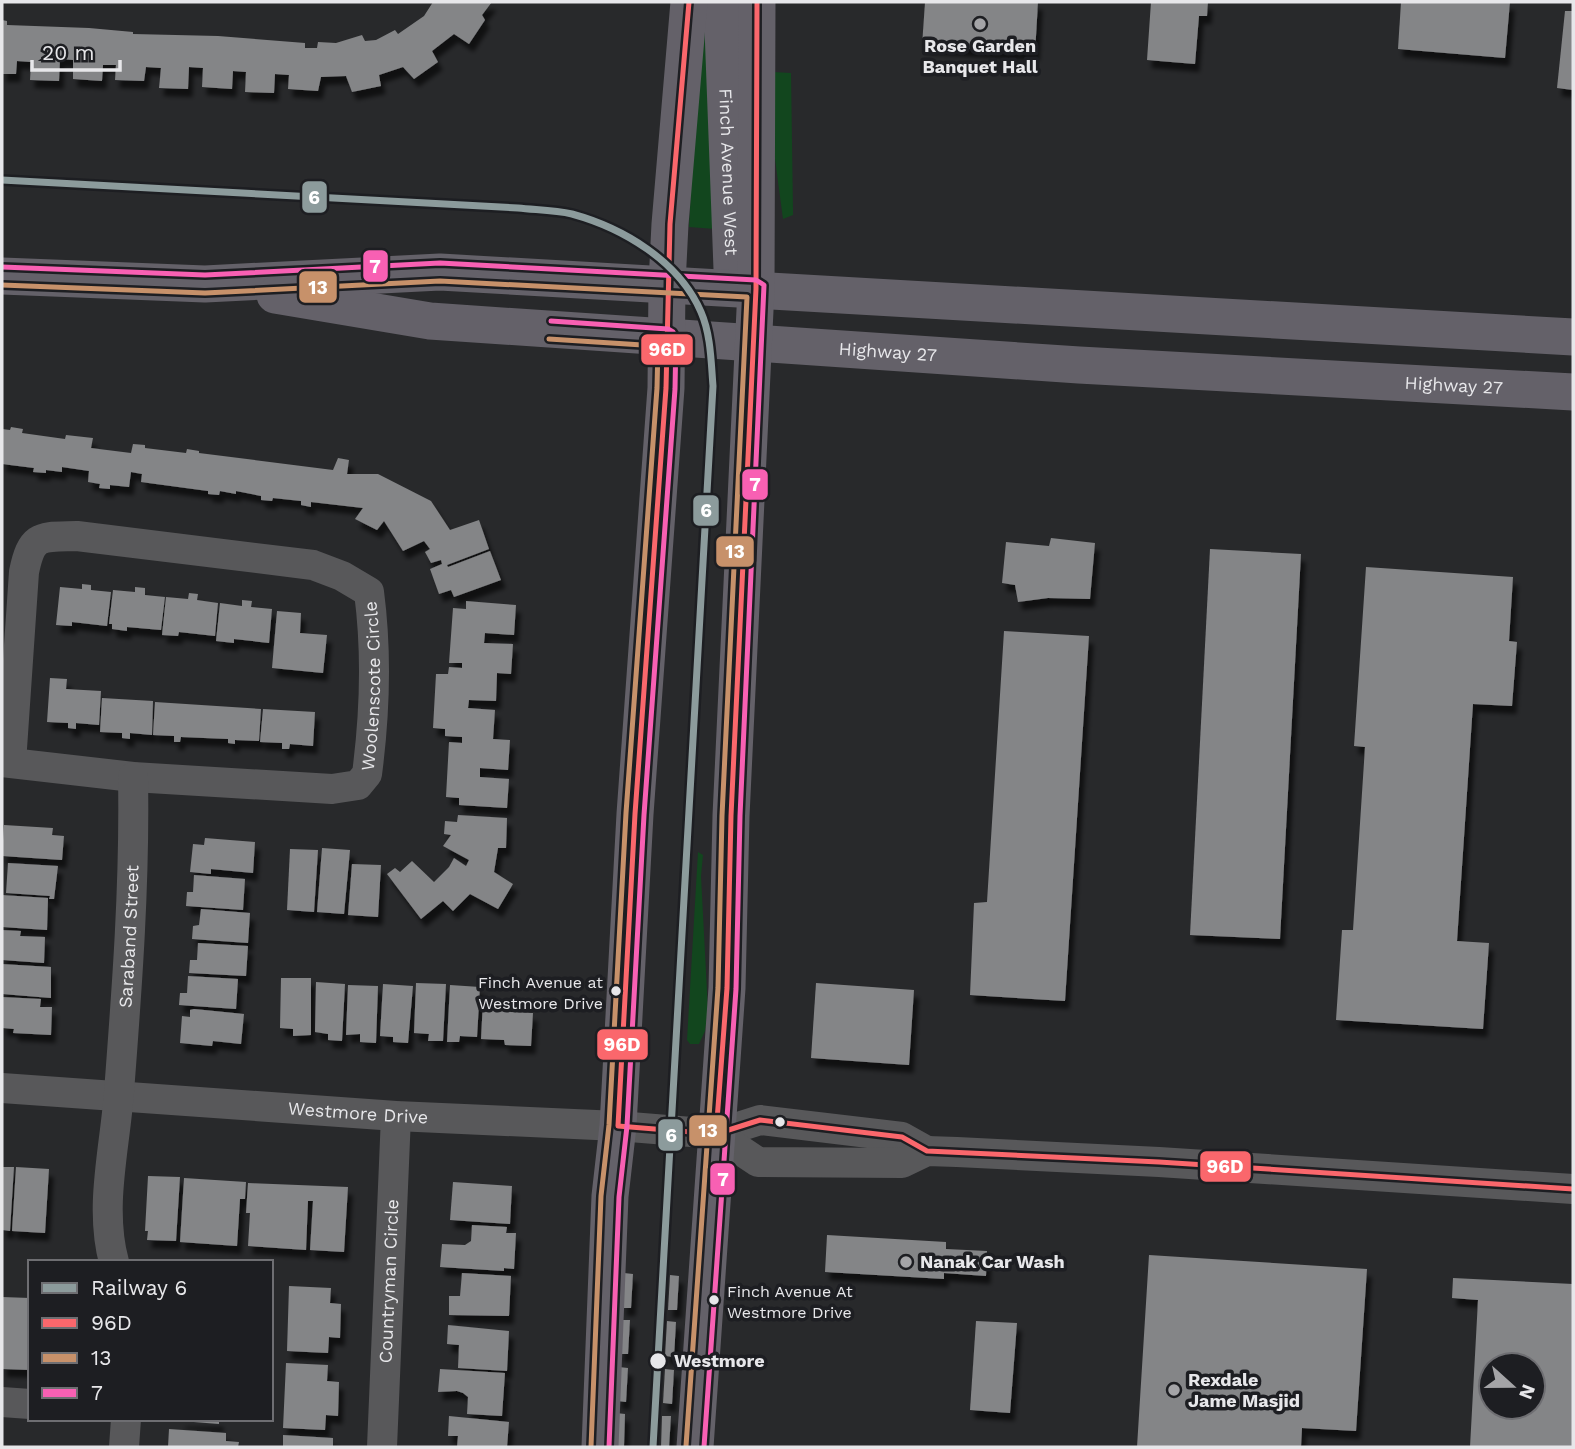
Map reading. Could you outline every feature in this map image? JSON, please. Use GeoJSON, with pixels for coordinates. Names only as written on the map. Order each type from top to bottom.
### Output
{"type":"FeatureCollection","features":[{"type":"Feature","properties":{"kind":"main road"},"geometry":{"type":"LineString","coordinates":[[600,1447],[610,1196],[618,1126],[635,814],[664,415],[667,284],[689,2]]}},
{"type":"Feature","properties":{"kind":"main road","name":"Finch Avenue West"},"geometry":{"type":"LineString","coordinates":[[722,2],[726,149],[732,241],[744,289]]}},
{"type":"Feature","properties":{"kind":"main road","name":"Finch Avenue West"},"geometry":{"type":"LineString","coordinates":[[695,1447],[727,988],[730,816],[751,421],[742,344],[757,2]]}},
{"type":"Feature","properties":{"kind":"main road","name":"Highway 27"},"geometry":{"type":"LineString","coordinates":[[2,276],[205,284],[440,272],[1573,337]]}},
{"type":"Feature","properties":{"kind":"main road","name":"Highway 27"},"geometry":{"type":"LineString","coordinates":[[205,284],[430,321],[1079,365],[1573,392]]}},
{"type":"Feature","properties":{"kind":"street","name":"Woolenscote Circle"},"geometry":{"type":"LineString","coordinates":[[77,536],[313,565],[342,576],[369,592],[374,627],[375,671],[367,774],[358,785],[332,789],[133,777],[6,763],[24,572],[29,550],[44,537],[77,536]]}},
{"type":"Feature","properties":{"kind":"street","name":"Saraband Street"},"geometry":{"type":"LineString","coordinates":[[119,1095],[134,823],[133,777]]}},
{"type":"Feature","properties":{"kind":"street","name":"Westmore Drive"},"geometry":{"type":"LineString","coordinates":[[2,1088],[396,1116],[618,1126],[716,1134],[760,1120],[902,1137],[928,1151],[1159,1162],[1573,1189]]}},
{"type":"Feature","properties":{"kind":"street"},"geometry":{"type":"LineString","coordinates":[[114,1260],[107,1233],[111,1159],[119,1095]]}},
{"type":"Feature","properties":{"kind":"street","name":"Countryman Circle"},"geometry":{"type":"LineString","coordinates":[[382,1447],[396,1168],[396,1116]]}},
{"type":"Feature","properties":{"kind":"street","name":"Westmore Drive"},"geometry":{"type":"LineString","coordinates":[[716,1134],[758,1162],[902,1163],[928,1151]]}},
{"type":"Feature","properties":{"kind":"street"},"geometry":{"type":"LineString","coordinates":[[2,1402],[28,1404]]}},
{"type":"Feature","properties":{"kind":"street"},"geometry":{"type":"LineString","coordinates":[[124,1447],[126,1421]]}},
{"type":"Feature","properties":{"kind":"green space"},"geometry":{"type":"Polygon","coordinates":[[[709,2],[715,229],[689,227],[697,76],[709,2]]]}},
{"type":"Feature","properties":{"kind":"green space"},"geometry":{"type":"Polygon","coordinates":[[[773,72],[791,73],[793,215],[783,219],[775,159],[773,72]]]}},
{"type":"Feature","properties":{"kind":"green space"},"geometry":{"type":"Polygon","coordinates":[[[698,852],[703,855],[701,876],[708,1011],[705,1031],[699,1044],[690,1044],[687,1040],[698,852]]]}},
{"type":"Feature","properties":{"kind":"building"},"geometry":{"type":"Polygon","coordinates":[[[433,2],[492,2],[482,15],[485,20],[469,44],[454,34],[432,51],[438,62],[414,79],[403,67],[379,75],[381,86],[352,92],[346,76],[321,77],[318,91],[288,89],[289,75],[275,74],[274,93],[245,92],[246,72],[233,71],[232,89],[202,87],[203,68],[189,67],[188,89],[159,88],[161,68],[146,67],[144,81],[115,80],[116,65],[103,65],[102,81],[73,79],[73,60],[60,59],[59,81],[30,80],[31,62],[17,61],[16,74],[2,74],[2,20],[7,21],[7,25],[89,28],[133,34],[218,36],[305,43],[305,48],[317,48],[318,42],[336,43],[362,35],[365,41],[376,40],[395,30],[398,34],[424,16],[433,2]]]}},
{"type":"Feature","properties":{"kind":"building","name":"Rose Garden Banquet Hall"},"geometry":{"type":"Polygon","coordinates":[[[925,2],[1038,2],[1035,53],[922,46],[925,2]]]}},
{"type":"Feature","properties":{"kind":"building"},"geometry":{"type":"Polygon","coordinates":[[[1151,2],[1208,2],[1207,16],[1199,16],[1195,64],[1147,60],[1151,2]]]}},
{"type":"Feature","properties":{"kind":"building"},"geometry":{"type":"Polygon","coordinates":[[[1401,2],[1510,2],[1505,58],[1398,49],[1401,2]]]}},
{"type":"Feature","properties":{"kind":"building"},"geometry":{"type":"Polygon","coordinates":[[[1565,11],[1573,11],[1573,90],[1557,88],[1565,11]]]}},
{"type":"Feature","properties":{"kind":"building"},"geometry":{"type":"Polygon","coordinates":[[[11,427],[23,429],[22,433],[65,439],[66,435],[93,438],[91,448],[131,453],[133,444],[145,445],[145,448],[186,453],[187,449],[199,453],[333,470],[338,458],[349,460],[347,474],[378,474],[431,501],[450,530],[479,520],[489,549],[447,565],[448,567],[490,551],[501,580],[454,597],[451,590],[439,594],[430,569],[442,564],[441,560],[431,563],[425,552],[430,549],[424,541],[403,551],[384,521],[377,530],[355,519],[363,508],[311,502],[311,507],[301,505],[301,501],[273,498],[272,501],[261,500],[261,496],[236,491],[236,494],[220,491],[219,495],[208,494],[208,491],[141,482],[142,474],[131,472],[129,487],[110,485],[110,489],[99,488],[100,484],[88,482],[89,471],[62,467],[62,472],[33,472],[34,468],[2,464],[2,429],[10,430],[11,427]]]}},
{"type":"Feature","properties":{"kind":"building"},"geometry":{"type":"Polygon","coordinates":[[[1051,538],[1095,543],[1090,599],[1048,598],[1018,602],[1015,585],[1002,583],[1006,542],[1049,546],[1051,538]]]}},
{"type":"Feature","properties":{"kind":"building"},"geometry":{"type":"Polygon","coordinates":[[[1210,549],[1301,554],[1280,939],[1190,935],[1210,549]]]}},
{"type":"Feature","properties":{"kind":"building"},"geometry":{"type":"Polygon","coordinates":[[[1366,567],[1513,577],[1509,641],[1517,642],[1512,706],[1473,704],[1457,941],[1489,943],[1483,1029],[1336,1020],[1342,930],[1353,930],[1365,747],[1354,746],[1366,567]]]}},
{"type":"Feature","properties":{"kind":"building"},"geometry":{"type":"Polygon","coordinates":[[[82,584],[91,585],[91,590],[111,592],[107,626],[72,622],[72,626],[56,625],[60,587],[82,589],[82,584]]]}},
{"type":"Feature","properties":{"kind":"building"},"geometry":{"type":"Polygon","coordinates":[[[135,587],[145,588],[145,595],[165,597],[161,630],[127,627],[127,631],[112,629],[112,624],[109,624],[113,590],[135,592],[135,587]]]}},
{"type":"Feature","properties":{"kind":"building"},"geometry":{"type":"Polygon","coordinates":[[[189,593],[198,594],[197,600],[218,603],[215,636],[179,632],[178,636],[162,635],[166,597],[188,599],[189,593]]]}},
{"type":"Feature","properties":{"kind":"building"},"geometry":{"type":"Polygon","coordinates":[[[242,600],[252,601],[251,607],[272,609],[269,643],[234,639],[234,643],[216,641],[220,603],[242,606],[242,600]]]}},
{"type":"Feature","properties":{"kind":"building"},"geometry":{"type":"Polygon","coordinates":[[[466,601],[516,605],[514,635],[485,633],[484,643],[513,644],[511,674],[497,673],[496,701],[469,700],[468,708],[495,710],[493,739],[510,740],[508,770],[480,768],[480,777],[509,779],[507,808],[459,805],[459,798],[446,797],[449,742],[462,743],[462,737],[445,736],[445,729],[433,728],[436,674],[448,674],[449,667],[462,668],[462,663],[449,663],[453,608],[466,609],[466,601]]]}},
{"type":"Feature","properties":{"kind":"building"},"geometry":{"type":"Polygon","coordinates":[[[277,611],[301,613],[300,633],[327,635],[323,673],[272,668],[277,611]]]}},
{"type":"Feature","properties":{"kind":"building"},"geometry":{"type":"Polygon","coordinates":[[[1004,631],[1089,636],[1065,1001],[970,995],[974,903],[987,902],[1004,631]]]}},
{"type":"Feature","properties":{"kind":"building"},"geometry":{"type":"Polygon","coordinates":[[[50,678],[67,679],[66,689],[101,691],[99,725],[76,723],[76,729],[68,728],[68,723],[47,722],[50,678]]]}},
{"type":"Feature","properties":{"kind":"building"},"geometry":{"type":"Polygon","coordinates":[[[102,698],[153,701],[152,735],[130,733],[130,739],[122,738],[122,733],[100,732],[102,698]]]}},
{"type":"Feature","properties":{"kind":"building"},"geometry":{"type":"Polygon","coordinates":[[[155,702],[261,709],[259,741],[235,740],[235,744],[228,743],[228,739],[181,737],[180,742],[174,742],[174,736],[153,735],[155,702]]]}},
{"type":"Feature","properties":{"kind":"building"},"geometry":{"type":"Polygon","coordinates":[[[263,709],[315,712],[313,746],[290,744],[289,749],[282,749],[282,743],[260,742],[263,709]]]}},
{"type":"Feature","properties":{"kind":"building"},"geometry":{"type":"Polygon","coordinates":[[[458,815],[507,818],[506,848],[498,848],[494,872],[513,884],[498,909],[470,894],[453,911],[443,901],[421,919],[387,874],[395,868],[400,872],[412,861],[434,882],[454,858],[466,866],[469,860],[443,846],[451,835],[444,834],[445,821],[457,822],[458,815]]]}},
{"type":"Feature","properties":{"kind":"building"},"geometry":{"type":"Polygon","coordinates":[[[4,825],[53,828],[52,835],[64,836],[62,860],[2,856],[4,825]]]}},
{"type":"Feature","properties":{"kind":"building"},"geometry":{"type":"Polygon","coordinates":[[[205,838],[255,842],[253,873],[211,869],[211,874],[190,872],[193,844],[204,845],[205,838]]]}},
{"type":"Feature","properties":{"kind":"building"},"geometry":{"type":"Polygon","coordinates":[[[322,848],[350,850],[344,914],[317,912],[322,848]]]}},
{"type":"Feature","properties":{"kind":"building"},"geometry":{"type":"Polygon","coordinates":[[[290,849],[318,850],[314,912],[287,910],[290,849]]]}},
{"type":"Feature","properties":{"kind":"building"},"geometry":{"type":"Polygon","coordinates":[[[8,863],[58,866],[54,899],[49,899],[50,896],[6,893],[8,863]]]}},
{"type":"Feature","properties":{"kind":"building"},"geometry":{"type":"Polygon","coordinates":[[[352,864],[381,865],[378,917],[348,915],[352,864]]]}},
{"type":"Feature","properties":{"kind":"building"},"geometry":{"type":"Polygon","coordinates":[[[194,875],[245,879],[243,910],[186,906],[187,892],[193,892],[194,875]]]}},
{"type":"Feature","properties":{"kind":"building"},"geometry":{"type":"Polygon","coordinates":[[[2,895],[48,898],[47,930],[2,927],[2,895]]]}},
{"type":"Feature","properties":{"kind":"building"},"geometry":{"type":"Polygon","coordinates":[[[201,909],[250,913],[248,943],[192,939],[193,926],[199,925],[201,909]]]}},
{"type":"Feature","properties":{"kind":"building"},"geometry":{"type":"Polygon","coordinates":[[[2,930],[21,931],[20,936],[45,937],[44,963],[2,960],[2,930]]]}},
{"type":"Feature","properties":{"kind":"building"},"geometry":{"type":"Polygon","coordinates":[[[198,943],[248,946],[246,976],[189,973],[190,960],[197,960],[198,943]]]}},
{"type":"Feature","properties":{"kind":"building"},"geometry":{"type":"Polygon","coordinates":[[[2,964],[51,967],[51,998],[2,994],[2,964]]]}},
{"type":"Feature","properties":{"kind":"building"},"geometry":{"type":"Polygon","coordinates":[[[188,976],[238,979],[236,1009],[179,1005],[180,993],[187,993],[188,976]]]}},
{"type":"Feature","properties":{"kind":"building"},"geometry":{"type":"Polygon","coordinates":[[[281,978],[311,978],[311,1035],[293,1036],[293,1029],[280,1028],[281,978]]]}},
{"type":"Feature","properties":{"kind":"building"},"geometry":{"type":"Polygon","coordinates":[[[316,982],[345,984],[342,1041],[328,1040],[328,1034],[315,1032],[316,982]]]}},
{"type":"Feature","properties":{"kind":"building"},"geometry":{"type":"Polygon","coordinates":[[[416,983],[446,984],[443,1041],[428,1041],[429,1034],[414,1033],[416,983]]]}},
{"type":"Feature","properties":{"kind":"building"},"geometry":{"type":"Polygon","coordinates":[[[816,983],[914,990],[909,1065],[811,1058],[816,983]]]}},
{"type":"Feature","properties":{"kind":"building"},"geometry":{"type":"Polygon","coordinates":[[[383,984],[413,986],[408,1043],[393,1042],[393,1037],[380,1036],[383,984]]]}},
{"type":"Feature","properties":{"kind":"building"},"geometry":{"type":"Polygon","coordinates":[[[348,985],[378,986],[376,1043],[360,1042],[360,1034],[346,1035],[348,985]]]}},
{"type":"Feature","properties":{"kind":"building"},"geometry":{"type":"Polygon","coordinates":[[[450,985],[480,987],[477,1037],[460,1036],[459,1042],[447,1042],[450,985]]]}},
{"type":"Feature","properties":{"kind":"building"},"geometry":{"type":"Polygon","coordinates":[[[2,997],[41,999],[40,1007],[52,1007],[51,1035],[13,1033],[14,1029],[2,1028],[2,997]]]}},
{"type":"Feature","properties":{"kind":"building"},"geometry":{"type":"Polygon","coordinates":[[[483,1001],[511,1003],[510,1012],[533,1013],[531,1046],[505,1045],[504,1040],[481,1039],[483,1001]]]}},
{"type":"Feature","properties":{"kind":"building"},"geometry":{"type":"Polygon","coordinates":[[[190,1010],[244,1014],[241,1044],[213,1041],[212,1046],[180,1043],[182,1016],[190,1017],[190,1010]]]}},
{"type":"Feature","properties":{"kind":"building"},"geometry":{"type":"Polygon","coordinates":[[[2,1167],[14,1167],[10,1231],[2,1230],[2,1167]]]}},
{"type":"Feature","properties":{"kind":"building"},"geometry":{"type":"Polygon","coordinates":[[[16,1167],[49,1169],[45,1233],[12,1231],[16,1167]]]}},
{"type":"Feature","properties":{"kind":"building"},"geometry":{"type":"Polygon","coordinates":[[[148,1176],[180,1177],[176,1241],[147,1240],[148,1231],[145,1231],[148,1176]]]}},
{"type":"Feature","properties":{"kind":"building"},"geometry":{"type":"Polygon","coordinates":[[[184,1178],[246,1182],[245,1199],[240,1199],[237,1246],[180,1242],[184,1178]]]}},
{"type":"Feature","properties":{"kind":"building"},"geometry":{"type":"Polygon","coordinates":[[[453,1182],[512,1186],[510,1224],[450,1220],[453,1182]]]}},
{"type":"Feature","properties":{"kind":"building"},"geometry":{"type":"Polygon","coordinates":[[[248,1183],[348,1187],[344,1252],[310,1250],[313,1201],[308,1201],[306,1250],[248,1246],[248,1183]]]}},
{"type":"Feature","properties":{"kind":"building"},"geometry":{"type":"Polygon","coordinates":[[[472,1225],[507,1227],[506,1233],[516,1233],[514,1269],[504,1268],[504,1271],[440,1267],[442,1244],[465,1245],[471,1241],[472,1225]]]}},
{"type":"Feature","properties":{"kind":"building","name":"Nanak Car Wash"},"geometry":{"type":"Polygon","coordinates":[[[827,1235],[946,1242],[946,1249],[987,1251],[986,1276],[944,1273],[944,1279],[825,1272],[827,1235]]]}},
{"type":"Feature","properties":{"kind":"building"},"geometry":{"type":"Polygon","coordinates":[[[1149,1255],[1367,1269],[1356,1431],[1302,1428],[1301,1447],[1137,1447],[1149,1255]]]}},
{"type":"Feature","properties":{"kind":"building"},"geometry":{"type":"Polygon","coordinates":[[[462,1273],[511,1276],[509,1316],[449,1315],[449,1296],[460,1296],[462,1273]]]}},
{"type":"Feature","properties":{"kind":"building"},"geometry":{"type":"Polygon","coordinates":[[[624,1273],[633,1274],[631,1308],[622,1308],[624,1273]]]}},
{"type":"Feature","properties":{"kind":"building"},"geometry":{"type":"Polygon","coordinates":[[[670,1275],[679,1276],[677,1310],[668,1310],[670,1275]]]}},
{"type":"Feature","properties":{"kind":"building"},"geometry":{"type":"Polygon","coordinates":[[[1453,1278],[1573,1284],[1573,1447],[1470,1447],[1478,1300],[1452,1298],[1453,1278]]]}},
{"type":"Feature","properties":{"kind":"building"},"geometry":{"type":"Polygon","coordinates":[[[289,1286],[331,1288],[330,1303],[341,1304],[340,1338],[329,1337],[328,1353],[287,1351],[289,1286]]]}},
{"type":"Feature","properties":{"kind":"building"},"geometry":{"type":"Polygon","coordinates":[[[2,1297],[28,1298],[28,1370],[2,1369],[2,1297]]]}},
{"type":"Feature","properties":{"kind":"building"},"geometry":{"type":"Polygon","coordinates":[[[621,1320],[630,1320],[628,1354],[619,1354],[621,1320]]]}},
{"type":"Feature","properties":{"kind":"building"},"geometry":{"type":"Polygon","coordinates":[[[667,1321],[676,1322],[674,1357],[665,1356],[667,1321]]]}},
{"type":"Feature","properties":{"kind":"building"},"geometry":{"type":"Polygon","coordinates":[[[976,1321],[1017,1323],[1010,1413],[970,1410],[976,1321]]]}},
{"type":"Feature","properties":{"kind":"building"},"geometry":{"type":"Polygon","coordinates":[[[448,1325],[509,1331],[507,1371],[458,1368],[459,1345],[447,1344],[448,1325]]]}},
{"type":"Feature","properties":{"kind":"building"},"geometry":{"type":"Polygon","coordinates":[[[286,1363],[328,1365],[327,1381],[339,1382],[338,1416],[326,1415],[325,1430],[283,1428],[286,1363]]]}},
{"type":"Feature","properties":{"kind":"building"},"geometry":{"type":"Polygon","coordinates":[[[619,1367],[628,1368],[626,1402],[617,1401],[619,1367]]]}},
{"type":"Feature","properties":{"kind":"building"},"geometry":{"type":"Polygon","coordinates":[[[440,1369],[505,1373],[502,1416],[467,1414],[468,1397],[463,1393],[438,1392],[440,1369]]]}},
{"type":"Feature","properties":{"kind":"building"},"geometry":{"type":"Polygon","coordinates":[[[665,1369],[674,1370],[672,1404],[663,1403],[665,1369]]]}},
{"type":"Feature","properties":{"kind":"building"},"geometry":{"type":"Polygon","coordinates":[[[616,1413],[625,1414],[624,1447],[614,1447],[616,1413]]]}},
{"type":"Feature","properties":{"kind":"building"},"geometry":{"type":"Polygon","coordinates":[[[449,1416],[509,1422],[507,1447],[457,1447],[458,1436],[448,1436],[449,1416]]]}},
{"type":"Feature","properties":{"kind":"building"},"geometry":{"type":"Polygon","coordinates":[[[662,1416],[671,1416],[669,1447],[661,1447],[662,1416]]]}},
{"type":"Feature","properties":{"kind":"building"},"geometry":{"type":"Polygon","coordinates":[[[181,1421],[219,1421],[219,1424],[181,1421]]]}},
{"type":"Feature","properties":{"kind":"building"},"geometry":{"type":"Polygon","coordinates":[[[169,1429],[226,1433],[226,1441],[239,1442],[238,1447],[168,1447],[169,1429]]]}},
{"type":"Feature","properties":{"kind":"building"},"geometry":{"type":"Polygon","coordinates":[[[283,1435],[333,1438],[333,1447],[283,1447],[283,1435]]]}},
{"type":"Feature","properties":{"kind":"rail line","name":"6"},"geometry":{"type":"LineString","coordinates":[[2,180],[518,208],[572,214],[611,228],[647,249],[679,277],[701,312],[709,339],[713,386],[653,1447]]}},
{"type":"Feature","properties":{"kind":"transit line","name":"96D"},"geometry":{"type":"LineString","coordinates":[[689,2],[670,224],[666,388],[635,814],[618,1126],[716,1134],[760,1120],[902,1137],[927,1151],[1159,1162],[1573,1189]]}},
{"type":"Feature","properties":{"kind":"transit line","name":"96D"},"geometry":{"type":"LineString","coordinates":[[716,1134],[727,988],[731,816],[756,289],[757,2]]}},
{"type":"Feature","properties":{"kind":"transit line","name":"7"},"geometry":{"type":"LineString","coordinates":[[2,267],[205,275],[440,263],[756,280],[764,285],[740,816],[736,989],[704,1447]]}},
{"type":"Feature","properties":{"kind":"transit line","name":"13"},"geometry":{"type":"LineString","coordinates":[[2,285],[205,293],[440,281],[747,297],[722,816],[718,988],[686,1446]]}},
{"type":"Feature","properties":{"kind":"transit line","name":"7"},"geometry":{"type":"LineString","coordinates":[[551,321],[668,329],[676,337],[675,389],[644,815],[627,1126],[619,1197],[609,1447]]}},
{"type":"Feature","properties":{"kind":"transit line","name":"13"},"geometry":{"type":"LineString","coordinates":[[549,339],[658,346],[626,813],[609,1125],[601,1196],[591,1447]]}},
{"type":"Feature","properties":{"kind":"place","name":"Rose Garden Banquet Hall"},"geometry":{"type":"Point","coordinates":[980,24]}},
{"type":"Feature","properties":{"kind":"place","name":"Finch Avenue at Westmore Drive"},"geometry":{"type":"Point","coordinates":[616,991]}},
{"type":"Feature","properties":{"kind":"place","name":"Nanak Car Wash"},"geometry":{"type":"Point","coordinates":[906,1262]}},
{"type":"Feature","properties":{"kind":"place","name":"Finch Avenue At Westmore Drive"},"geometry":{"type":"Point","coordinates":[714,1300]}},
{"type":"Feature","properties":{"kind":"place","name":"Westmore"},"geometry":{"type":"Point","coordinates":[658,1361]}},
{"type":"Feature","properties":{"kind":"place","name":"Rexdale Jame Masjid"},"geometry":{"type":"Point","coordinates":[1174,1390]}}]}
